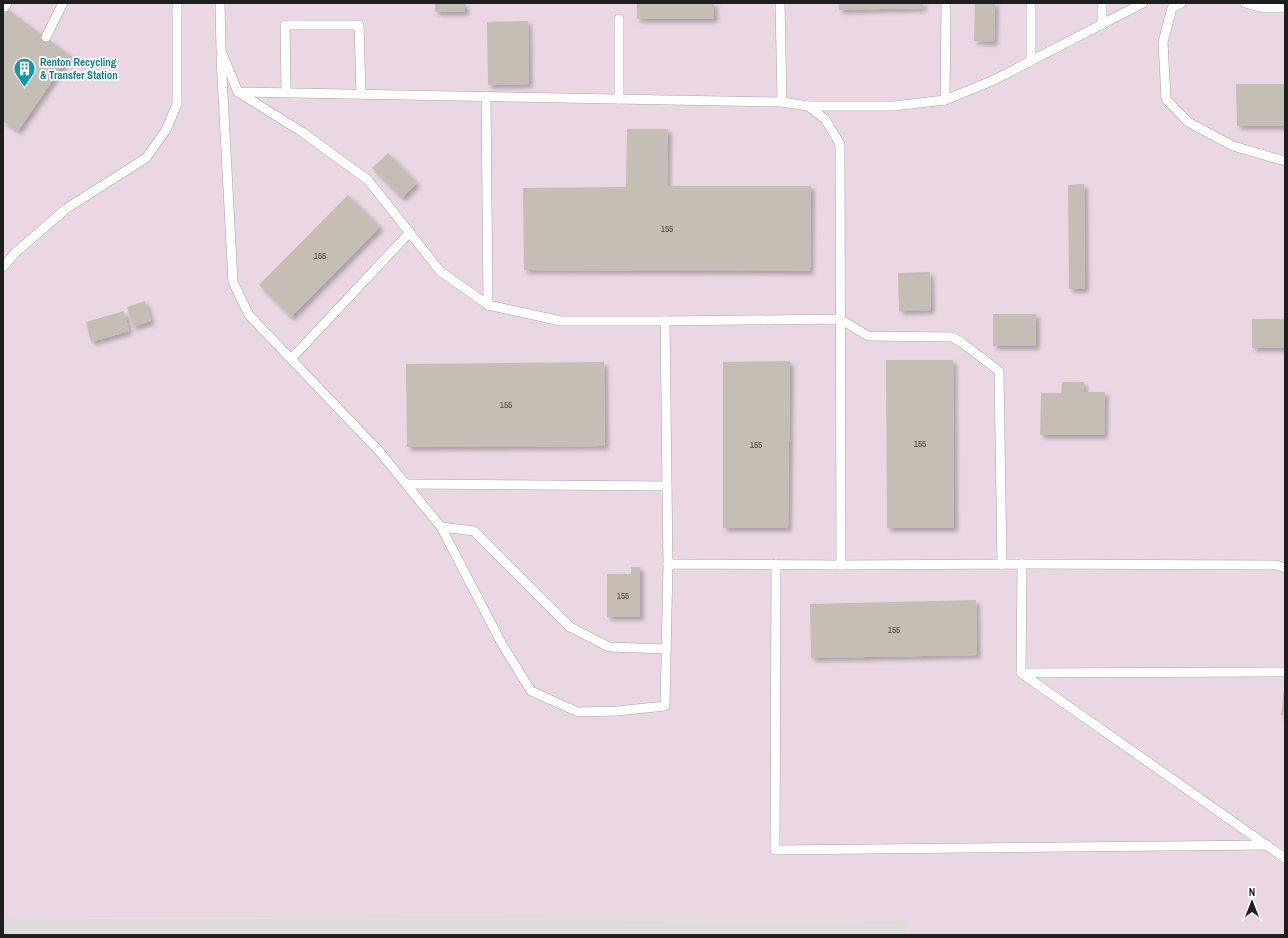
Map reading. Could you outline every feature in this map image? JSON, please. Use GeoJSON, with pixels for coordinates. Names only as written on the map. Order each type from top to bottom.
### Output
{"type":"FeatureCollection","features":[{"type":"Feature","properties":{"kind":"lane"},"geometry":{"type":"LineString","coordinates":[[46,37],[63,3]]}},
{"type":"Feature","properties":{"kind":"lane"},"geometry":{"type":"LineString","coordinates":[[3,267],[15,253],[67,208],[146,158],[166,130],[177,104],[177,3]]}},
{"type":"Feature","properties":{"kind":"lane"},"geometry":{"type":"LineString","coordinates":[[220,3],[221,51],[233,282],[249,315],[379,451],[441,526],[502,644],[531,691],[578,712],[617,711],[665,706],[668,564],[665,321]]}},
{"type":"Feature","properties":{"kind":"lane"},"geometry":{"type":"LineString","coordinates":[[780,3],[782,102]]}},
{"type":"Feature","properties":{"kind":"lane"},"geometry":{"type":"LineString","coordinates":[[945,100],[946,3]]}},
{"type":"Feature","properties":{"kind":"lane"},"geometry":{"type":"LineString","coordinates":[[1031,3],[1032,61]]}},
{"type":"Feature","properties":{"kind":"lane"},"geometry":{"type":"LineString","coordinates":[[1102,3],[1102,25]]}},
{"type":"Feature","properties":{"kind":"lane"},"geometry":{"type":"LineString","coordinates":[[238,92],[782,102],[808,106],[894,106],[945,100],[994,80],[1143,3]]}},
{"type":"Feature","properties":{"kind":"lane"},"geometry":{"type":"LineString","coordinates":[[1181,3],[1172,8],[1163,42],[1166,99],[1188,122],[1233,146],[1285,161]]}},
{"type":"Feature","properties":{"kind":"lane"},"geometry":{"type":"LineString","coordinates":[[1245,3],[1263,8],[1285,8]]}},
{"type":"Feature","properties":{"kind":"lane"},"geometry":{"type":"LineString","coordinates":[[619,19],[619,99]]}},
{"type":"Feature","properties":{"kind":"lane"},"geometry":{"type":"LineString","coordinates":[[286,92],[285,25],[359,25],[361,94]]}},
{"type":"Feature","properties":{"kind":"lane"},"geometry":{"type":"LineString","coordinates":[[221,51],[238,92],[302,132],[368,180],[440,271],[488,305],[561,321],[840,319],[868,336],[952,337],[961,342],[999,372],[1002,564]]}},
{"type":"Feature","properties":{"kind":"lane"},"geometry":{"type":"LineString","coordinates":[[486,96],[488,305]]}},
{"type":"Feature","properties":{"kind":"lane"},"geometry":{"type":"LineString","coordinates":[[808,106],[825,119],[840,144],[841,565]]}},
{"type":"Feature","properties":{"kind":"lane"},"geometry":{"type":"LineString","coordinates":[[291,359],[410,232]]}},
{"type":"Feature","properties":{"kind":"lane"},"geometry":{"type":"LineString","coordinates":[[3,256],[15,253]]}},
{"type":"Feature","properties":{"kind":"lane"},"geometry":{"type":"LineString","coordinates":[[406,484],[667,486]]}},
{"type":"Feature","properties":{"kind":"lane"},"geometry":{"type":"LineString","coordinates":[[441,526],[474,531],[570,627],[609,647],[666,649]]}},
{"type":"Feature","properties":{"kind":"lane"},"geometry":{"type":"LineString","coordinates":[[668,564],[1276,565],[1285,568]]}},
{"type":"Feature","properties":{"kind":"lane"},"geometry":{"type":"LineString","coordinates":[[776,564],[775,850],[1267,845]]}},
{"type":"Feature","properties":{"kind":"lane"},"geometry":{"type":"LineString","coordinates":[[1021,673],[1022,564]]}},
{"type":"Feature","properties":{"kind":"lane"},"geometry":{"type":"LineString","coordinates":[[1021,673],[1285,672]]}},
{"type":"Feature","properties":{"kind":"lane"},"geometry":{"type":"LineString","coordinates":[[1021,673],[1285,858]]}},
{"type":"Feature","properties":{"kind":"shaded area"},"geometry":{"type":"Polygon","coordinates":[[[3,3],[1285,3],[1285,935],[906,935],[907,921],[3,918],[3,3]]]}},
{"type":"Feature","properties":{"kind":"shaded area"},"geometry":{"type":"Polygon","coordinates":[[[3,918],[908,921],[906,935],[3,935],[3,918]]]}},
{"type":"Feature","properties":{"kind":"building"},"geometry":{"type":"Polygon","coordinates":[[[435,3],[465,3],[465,12],[435,12],[435,3]]]}},
{"type":"Feature","properties":{"kind":"building"},"geometry":{"type":"Polygon","coordinates":[[[637,3],[714,3],[714,19],[637,19],[637,3]]]}},
{"type":"Feature","properties":{"kind":"building"},"geometry":{"type":"Polygon","coordinates":[[[839,3],[923,3],[923,8],[839,10],[839,3]]]}},
{"type":"Feature","properties":{"kind":"building"},"geometry":{"type":"Polygon","coordinates":[[[975,3],[995,3],[994,42],[974,41],[975,3]]]}},
{"type":"Feature","properties":{"kind":"building","name":"Renton Recycling & Transfer Station"},"geometry":{"type":"Polygon","coordinates":[[[3,6],[70,55],[18,131],[3,121],[3,6]]]}},
{"type":"Feature","properties":{"kind":"building"},"geometry":{"type":"Polygon","coordinates":[[[528,21],[529,84],[488,85],[487,22],[528,21]]]}},
{"type":"Feature","properties":{"kind":"building"},"geometry":{"type":"Polygon","coordinates":[[[1236,84],[1285,84],[1285,126],[1237,126],[1236,84]]]}},
{"type":"Feature","properties":{"kind":"building"},"geometry":{"type":"Polygon","coordinates":[[[627,129],[668,129],[667,186],[811,186],[810,271],[524,270],[523,188],[626,187],[627,129]]]}},
{"type":"Feature","properties":{"kind":"building"},"geometry":{"type":"Polygon","coordinates":[[[388,153],[417,183],[402,198],[372,168],[388,153]]]}},
{"type":"Feature","properties":{"kind":"building"},"geometry":{"type":"Polygon","coordinates":[[[1084,184],[1085,289],[1069,289],[1068,185],[1084,184]]]}},
{"type":"Feature","properties":{"kind":"building"},"geometry":{"type":"Polygon","coordinates":[[[348,195],[380,227],[291,317],[259,285],[348,195]]]}},
{"type":"Feature","properties":{"kind":"building"},"geometry":{"type":"Polygon","coordinates":[[[930,272],[931,310],[899,311],[898,273],[930,272]]]}},
{"type":"Feature","properties":{"kind":"building"},"geometry":{"type":"Polygon","coordinates":[[[145,301],[151,321],[133,327],[127,307],[145,301]]]}},
{"type":"Feature","properties":{"kind":"building"},"geometry":{"type":"Polygon","coordinates":[[[124,311],[129,331],[91,342],[86,322],[124,311]]]}},
{"type":"Feature","properties":{"kind":"building"},"geometry":{"type":"Polygon","coordinates":[[[993,314],[1036,314],[1036,346],[993,346],[993,314]]]}},
{"type":"Feature","properties":{"kind":"building"},"geometry":{"type":"Polygon","coordinates":[[[1252,319],[1285,319],[1285,348],[1252,348],[1252,319]]]}},
{"type":"Feature","properties":{"kind":"building"},"geometry":{"type":"Polygon","coordinates":[[[886,360],[953,360],[954,528],[887,528],[886,360]]]}},
{"type":"Feature","properties":{"kind":"building"},"geometry":{"type":"Polygon","coordinates":[[[790,361],[788,528],[723,528],[723,362],[790,361]]]}},
{"type":"Feature","properties":{"kind":"building"},"geometry":{"type":"Polygon","coordinates":[[[604,362],[605,446],[407,447],[406,364],[604,362]]]}},
{"type":"Feature","properties":{"kind":"building"},"geometry":{"type":"Polygon","coordinates":[[[1062,382],[1084,382],[1083,392],[1105,392],[1104,435],[1040,435],[1041,393],[1061,393],[1062,382]]]}},
{"type":"Feature","properties":{"kind":"building"},"geometry":{"type":"Polygon","coordinates":[[[631,567],[640,567],[640,617],[607,617],[607,574],[631,574],[631,567]]]}},
{"type":"Feature","properties":{"kind":"building"},"geometry":{"type":"Polygon","coordinates":[[[976,600],[977,655],[811,658],[810,604],[976,600]]]}},
{"type":"Feature","properties":{"kind":"building"},"geometry":{"type":"Polygon","coordinates":[[[1285,689],[1285,716],[1281,715],[1285,689]]]}},
{"type":"Feature","properties":{"kind":"place","name":"Renton Recycling & Transfer Station"},"geometry":{"type":"Point","coordinates":[25,88]}}]}
